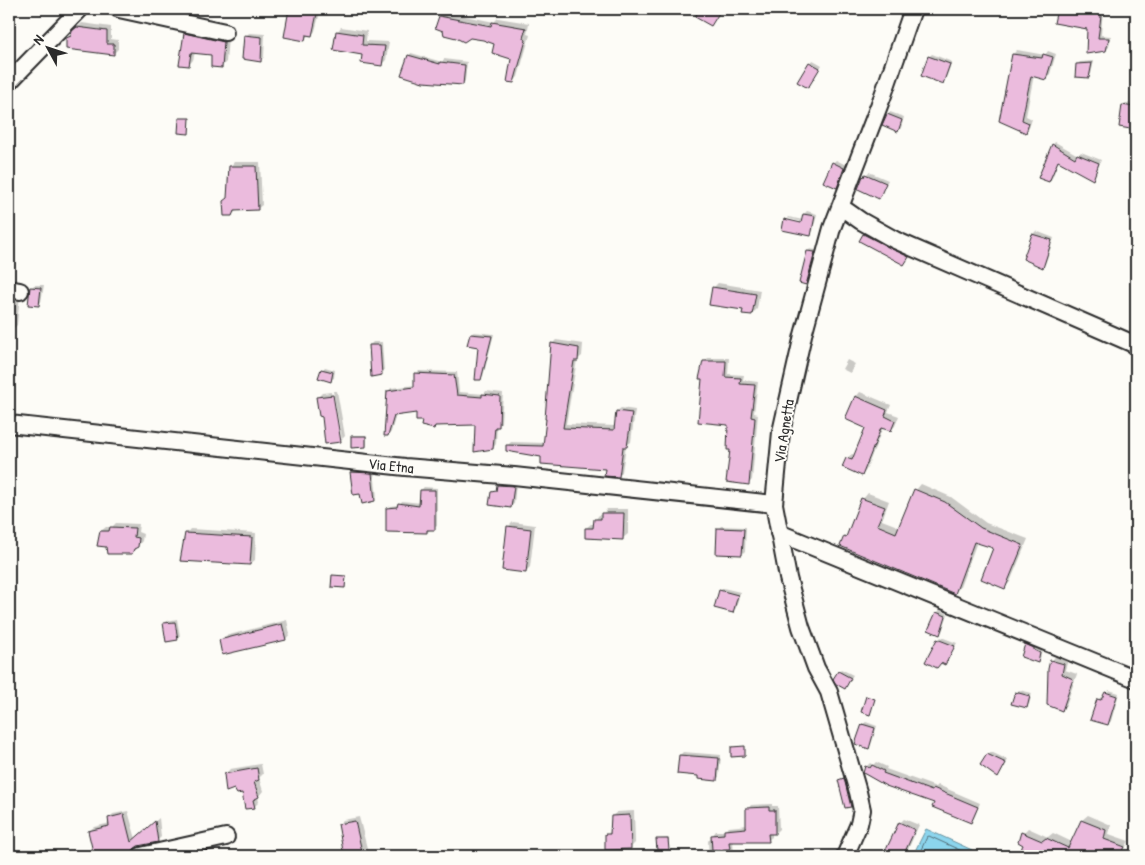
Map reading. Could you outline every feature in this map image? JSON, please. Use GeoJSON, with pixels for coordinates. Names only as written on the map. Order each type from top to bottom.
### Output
{"type":"FeatureCollection","features":[{"type":"Feature","properties":{"kind":"street"},"geometry":{"type":"LineString","coordinates":[[9,82],[80,9]]}},
{"type":"Feature","properties":{"kind":"street"},"geometry":{"type":"LineString","coordinates":[[119,9],[225,32]]}},
{"type":"Feature","properties":{"kind":"street","name":"Via Agnetta"},"geometry":{"type":"LineString","coordinates":[[845,856],[859,824],[862,810],[829,692],[816,668],[801,627],[788,578],[774,504],[781,432],[803,335],[832,228],[882,98],[913,9]]}},
{"type":"Feature","properties":{"kind":"street"},"geometry":{"type":"LineString","coordinates":[[841,207],[861,221],[895,240],[1136,345]]}},
{"type":"Feature","properties":{"kind":"street","name":"Via Etna"},"geometry":{"type":"LineString","coordinates":[[9,424],[347,461],[514,476],[774,504]]}},
{"type":"Feature","properties":{"kind":"street"},"geometry":{"type":"LineString","coordinates":[[779,533],[1136,679]]}},
{"type":"Feature","properties":{"kind":"street"},"geometry":{"type":"LineString","coordinates":[[141,856],[226,836]]}},
{"type":"Feature","properties":{"kind":"water"},"geometry":{"type":"Polygon","coordinates":[[[926,829],[972,850],[969,856],[913,855],[926,829]]]}},
{"type":"Feature","properties":{"kind":"building"},"geometry":{"type":"Polygon","coordinates":[[[289,9],[318,9],[312,36],[306,35],[305,41],[284,37],[289,9]]]}},
{"type":"Feature","properties":{"kind":"building"},"geometry":{"type":"Polygon","coordinates":[[[699,9],[713,9],[719,13],[711,26],[695,17],[699,9]]]}},
{"type":"Feature","properties":{"kind":"building"},"geometry":{"type":"Polygon","coordinates":[[[1057,9],[1102,9],[1098,38],[1109,38],[1106,51],[1086,54],[1087,29],[1054,23],[1057,9]]]}},
{"type":"Feature","properties":{"kind":"building"},"geometry":{"type":"Polygon","coordinates":[[[439,16],[491,26],[492,22],[526,28],[523,38],[526,40],[514,83],[507,82],[511,59],[492,53],[494,44],[483,40],[470,38],[464,42],[444,35],[443,31],[435,28],[439,16]]]}},
{"type":"Feature","properties":{"kind":"building"},"geometry":{"type":"Polygon","coordinates":[[[77,27],[107,31],[107,44],[114,44],[114,55],[66,49],[66,38],[71,36],[72,31],[77,27]]]}},
{"type":"Feature","properties":{"kind":"building"},"geometry":{"type":"Polygon","coordinates":[[[336,31],[363,35],[362,45],[385,46],[382,66],[361,63],[362,55],[333,50],[336,31]]]}},
{"type":"Feature","properties":{"kind":"building"},"geometry":{"type":"Polygon","coordinates":[[[184,33],[224,42],[222,68],[211,67],[211,55],[191,53],[189,66],[179,65],[184,33]]]}},
{"type":"Feature","properties":{"kind":"building"},"geometry":{"type":"Polygon","coordinates":[[[244,35],[262,37],[261,62],[242,59],[244,35]]]}},
{"type":"Feature","properties":{"kind":"building"},"geometry":{"type":"Polygon","coordinates":[[[1012,54],[1042,58],[1043,54],[1053,57],[1046,80],[1031,76],[1022,120],[1029,123],[1026,133],[999,121],[1012,54]]]}},
{"type":"Feature","properties":{"kind":"building"},"geometry":{"type":"Polygon","coordinates":[[[408,55],[440,64],[440,62],[465,65],[463,85],[423,82],[401,75],[408,55]]]}},
{"type":"Feature","properties":{"kind":"building"},"geometry":{"type":"Polygon","coordinates":[[[928,56],[950,64],[943,84],[921,76],[928,56]]]}},
{"type":"Feature","properties":{"kind":"building"},"geometry":{"type":"Polygon","coordinates":[[[809,62],[820,68],[808,88],[797,82],[809,62]]]}},
{"type":"Feature","properties":{"kind":"building"},"geometry":{"type":"Polygon","coordinates":[[[1092,63],[1089,78],[1075,77],[1076,64],[1092,63]]]}},
{"type":"Feature","properties":{"kind":"building"},"geometry":{"type":"Polygon","coordinates":[[[1122,105],[1134,107],[1133,111],[1136,112],[1136,130],[1119,127],[1122,105]]]}},
{"type":"Feature","properties":{"kind":"building"},"geometry":{"type":"Polygon","coordinates":[[[887,114],[902,120],[898,132],[882,125],[887,114]]]}},
{"type":"Feature","properties":{"kind":"building"},"geometry":{"type":"Polygon","coordinates":[[[179,118],[190,118],[189,134],[178,133],[179,118]]]}},
{"type":"Feature","properties":{"kind":"building"},"geometry":{"type":"Polygon","coordinates":[[[1052,144],[1075,158],[1077,154],[1099,163],[1093,180],[1058,161],[1049,182],[1038,178],[1052,144]]]}},
{"type":"Feature","properties":{"kind":"building"},"geometry":{"type":"Polygon","coordinates":[[[832,162],[844,168],[837,188],[823,182],[832,162]]]}},
{"type":"Feature","properties":{"kind":"building"},"geometry":{"type":"Polygon","coordinates":[[[229,166],[256,166],[258,210],[234,211],[232,216],[224,216],[223,201],[227,198],[229,166]]]}},
{"type":"Feature","properties":{"kind":"building"},"geometry":{"type":"Polygon","coordinates":[[[865,174],[886,183],[879,199],[858,189],[865,174]]]}},
{"type":"Feature","properties":{"kind":"building"},"geometry":{"type":"Polygon","coordinates":[[[803,214],[815,216],[811,236],[782,230],[784,219],[801,223],[803,214]]]}},
{"type":"Feature","properties":{"kind":"building"},"geometry":{"type":"Polygon","coordinates":[[[863,234],[909,257],[904,265],[859,241],[863,234]]]}},
{"type":"Feature","properties":{"kind":"building"},"geometry":{"type":"Polygon","coordinates":[[[1032,234],[1052,240],[1043,268],[1023,259],[1032,234]]]}},
{"type":"Feature","properties":{"kind":"building"},"geometry":{"type":"Polygon","coordinates":[[[807,251],[815,252],[806,285],[799,283],[807,251]]]}},
{"type":"Feature","properties":{"kind":"building"},"geometry":{"type":"Polygon","coordinates":[[[30,287],[41,288],[39,306],[28,305],[30,287]]]}},
{"type":"Feature","properties":{"kind":"building"},"geometry":{"type":"Polygon","coordinates":[[[712,287],[756,294],[752,315],[742,314],[743,310],[709,305],[712,287]]]}},
{"type":"Feature","properties":{"kind":"building"},"geometry":{"type":"Polygon","coordinates":[[[470,334],[492,336],[481,380],[475,380],[478,347],[467,345],[470,334]]]}},
{"type":"Feature","properties":{"kind":"building"},"geometry":{"type":"Polygon","coordinates":[[[551,343],[579,348],[578,361],[574,361],[563,428],[614,430],[616,411],[632,413],[627,447],[623,447],[619,477],[604,476],[605,469],[541,464],[541,457],[506,451],[506,445],[543,446],[551,343]]]}},
{"type":"Feature","properties":{"kind":"building"},"geometry":{"type":"Polygon","coordinates":[[[369,345],[380,345],[382,375],[371,377],[369,345]]]}},
{"type":"Feature","properties":{"kind":"building"},"geometry":{"type":"Polygon","coordinates":[[[703,361],[726,361],[725,377],[741,378],[740,384],[755,385],[751,417],[755,418],[749,485],[726,482],[730,450],[727,450],[728,425],[698,422],[702,379],[699,379],[703,361]]]}},
{"type":"Feature","properties":{"kind":"building"},"geometry":{"type":"Polygon","coordinates":[[[321,369],[333,372],[331,382],[318,378],[321,369]]]}},
{"type":"Feature","properties":{"kind":"building"},"geometry":{"type":"Polygon","coordinates":[[[414,373],[454,375],[457,395],[482,397],[482,394],[500,396],[499,427],[495,427],[493,449],[474,452],[475,425],[435,426],[434,429],[421,426],[422,421],[416,421],[416,413],[394,416],[388,436],[384,436],[387,391],[414,387],[414,373]]]}},
{"type":"Feature","properties":{"kind":"building"},"geometry":{"type":"Polygon","coordinates":[[[333,395],[341,442],[325,444],[322,417],[319,416],[316,397],[333,395]]]}},
{"type":"Feature","properties":{"kind":"building"},"geometry":{"type":"Polygon","coordinates":[[[855,396],[887,410],[885,416],[895,421],[891,431],[881,428],[862,476],[842,467],[846,458],[852,460],[865,428],[845,419],[855,396]]]}},
{"type":"Feature","properties":{"kind":"building"},"geometry":{"type":"Polygon","coordinates":[[[351,436],[366,436],[366,447],[351,448],[351,436]]]}},
{"type":"Feature","properties":{"kind":"building"},"geometry":{"type":"Polygon","coordinates":[[[350,472],[372,473],[375,501],[362,504],[360,494],[353,495],[350,472]]]}},
{"type":"Feature","properties":{"kind":"building"},"geometry":{"type":"Polygon","coordinates":[[[497,485],[514,486],[511,508],[489,505],[491,492],[496,491],[497,485]]]}},
{"type":"Feature","properties":{"kind":"building"},"geometry":{"type":"Polygon","coordinates":[[[914,489],[945,502],[981,528],[1023,545],[1005,589],[981,579],[993,548],[974,542],[955,594],[840,546],[844,536],[846,537],[861,498],[885,507],[877,525],[896,533],[914,489]]]}},
{"type":"Feature","properties":{"kind":"building"},"geometry":{"type":"Polygon","coordinates":[[[420,490],[435,490],[435,530],[427,530],[427,533],[386,532],[386,508],[397,507],[398,503],[419,506],[420,490]]]}},
{"type":"Feature","properties":{"kind":"building"},"geometry":{"type":"Polygon","coordinates":[[[601,513],[624,513],[623,540],[585,538],[585,528],[593,528],[594,519],[601,519],[601,513]]]}},
{"type":"Feature","properties":{"kind":"building"},"geometry":{"type":"Polygon","coordinates":[[[507,526],[531,529],[526,573],[502,570],[507,526]]]}},
{"type":"Feature","properties":{"kind":"building"},"geometry":{"type":"Polygon","coordinates":[[[110,527],[135,528],[134,537],[139,538],[138,547],[134,549],[132,554],[107,554],[106,547],[97,546],[100,531],[109,531],[110,527]]]}},
{"type":"Feature","properties":{"kind":"building"},"geometry":{"type":"Polygon","coordinates":[[[717,528],[744,529],[742,555],[716,554],[717,528]]]}},
{"type":"Feature","properties":{"kind":"building"},"geometry":{"type":"Polygon","coordinates":[[[185,533],[252,537],[250,565],[180,561],[185,533]]]}},
{"type":"Feature","properties":{"kind":"building"},"geometry":{"type":"Polygon","coordinates":[[[332,575],[346,576],[345,588],[331,587],[332,575]]]}},
{"type":"Feature","properties":{"kind":"building"},"geometry":{"type":"Polygon","coordinates":[[[719,590],[738,595],[733,613],[714,608],[719,590]]]}},
{"type":"Feature","properties":{"kind":"building"},"geometry":{"type":"Polygon","coordinates":[[[936,612],[946,616],[940,635],[928,630],[936,612]]]}},
{"type":"Feature","properties":{"kind":"building"},"geometry":{"type":"Polygon","coordinates":[[[175,622],[178,640],[166,642],[163,623],[175,622]]]}},
{"type":"Feature","properties":{"kind":"building"},"geometry":{"type":"Polygon","coordinates":[[[282,624],[286,640],[222,655],[219,640],[282,624]]]}},
{"type":"Feature","properties":{"kind":"building"},"geometry":{"type":"Polygon","coordinates":[[[937,639],[955,646],[945,665],[941,663],[937,668],[925,662],[937,639]]]}},
{"type":"Feature","properties":{"kind":"building"},"geometry":{"type":"Polygon","coordinates":[[[1025,644],[1040,653],[1038,663],[1021,657],[1025,644]]]}},
{"type":"Feature","properties":{"kind":"building"},"geometry":{"type":"Polygon","coordinates":[[[1050,660],[1064,664],[1062,674],[1073,679],[1062,711],[1047,705],[1050,660]]]}},
{"type":"Feature","properties":{"kind":"building"},"geometry":{"type":"Polygon","coordinates":[[[838,671],[851,678],[845,689],[836,684],[833,679],[838,671]]]}},
{"type":"Feature","properties":{"kind":"building"},"geometry":{"type":"Polygon","coordinates":[[[1015,692],[1030,696],[1027,708],[1011,704],[1015,692]]]}},
{"type":"Feature","properties":{"kind":"building"},"geometry":{"type":"Polygon","coordinates":[[[1105,692],[1117,696],[1108,725],[1090,720],[1097,699],[1101,700],[1105,692]]]}},
{"type":"Feature","properties":{"kind":"building"},"geometry":{"type":"Polygon","coordinates":[[[866,696],[875,699],[870,715],[861,712],[866,696]]]}},
{"type":"Feature","properties":{"kind":"building"},"geometry":{"type":"Polygon","coordinates":[[[862,724],[875,728],[869,749],[855,744],[862,724]]]}},
{"type":"Feature","properties":{"kind":"building"},"geometry":{"type":"Polygon","coordinates":[[[745,746],[745,756],[731,757],[731,747],[745,746]]]}},
{"type":"Feature","properties":{"kind":"building"},"geometry":{"type":"Polygon","coordinates":[[[987,754],[1006,763],[998,778],[980,765],[987,754]]]}},
{"type":"Feature","properties":{"kind":"building"},"geometry":{"type":"Polygon","coordinates":[[[679,755],[719,758],[717,781],[698,779],[698,776],[677,774],[679,755]]]}},
{"type":"Feature","properties":{"kind":"building"},"geometry":{"type":"Polygon","coordinates":[[[872,765],[884,771],[883,773],[932,791],[933,788],[978,807],[971,823],[932,807],[934,803],[886,786],[863,773],[865,766],[870,768],[872,765]]]}},
{"type":"Feature","properties":{"kind":"building"},"geometry":{"type":"Polygon","coordinates":[[[257,768],[259,780],[254,782],[259,797],[253,800],[255,808],[245,809],[242,793],[237,794],[234,789],[226,792],[224,774],[257,768]]]}},
{"type":"Feature","properties":{"kind":"building"},"geometry":{"type":"Polygon","coordinates":[[[844,778],[851,807],[845,808],[838,780],[844,778]]]}},
{"type":"Feature","properties":{"kind":"building"},"geometry":{"type":"Polygon","coordinates":[[[769,807],[769,810],[775,810],[775,834],[768,834],[769,842],[729,842],[730,849],[712,850],[711,835],[724,834],[724,830],[746,828],[746,808],[769,807]]]}},
{"type":"Feature","properties":{"kind":"building"},"geometry":{"type":"Polygon","coordinates":[[[124,814],[131,842],[155,821],[158,842],[138,846],[130,856],[94,856],[88,831],[109,826],[108,818],[124,814]]]}},
{"type":"Feature","properties":{"kind":"building"},"geometry":{"type":"Polygon","coordinates":[[[630,815],[631,849],[605,850],[605,834],[610,834],[611,816],[630,815]]]}},
{"type":"Feature","properties":{"kind":"building"},"geometry":{"type":"Polygon","coordinates":[[[1081,820],[1106,830],[1104,839],[1125,847],[1120,856],[1030,856],[1020,851],[1023,845],[1018,842],[1021,832],[1042,841],[1046,838],[1068,848],[1081,820]]]}},
{"type":"Feature","properties":{"kind":"building"},"geometry":{"type":"Polygon","coordinates":[[[355,821],[363,856],[344,856],[338,824],[355,821]]]}},
{"type":"Feature","properties":{"kind":"building"},"geometry":{"type":"Polygon","coordinates":[[[899,822],[915,830],[903,856],[883,856],[899,822]]]}},
{"type":"Feature","properties":{"kind":"building"},"geometry":{"type":"Polygon","coordinates":[[[656,839],[668,839],[669,850],[657,850],[656,839]]]}}]}
